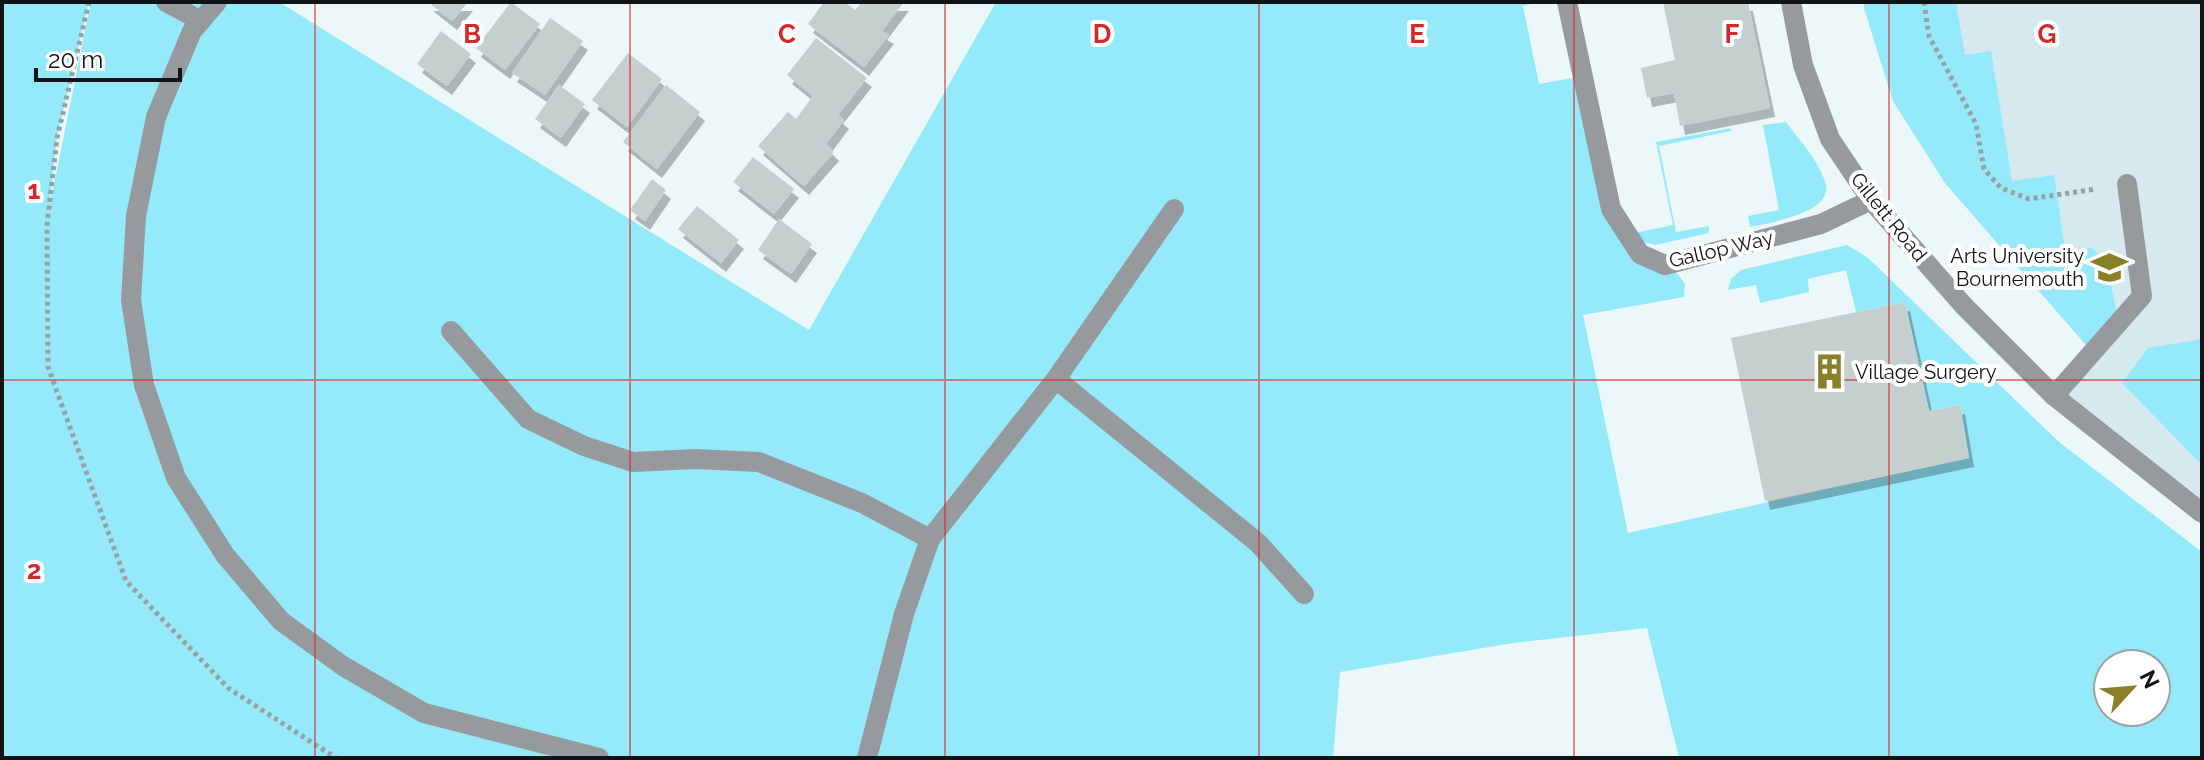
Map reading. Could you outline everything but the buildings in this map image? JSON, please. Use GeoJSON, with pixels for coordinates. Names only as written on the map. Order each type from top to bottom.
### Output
{"type":"FeatureCollection","features":[{"type":"Feature","properties":{"kind":"street"},"geometry":{"type":"LineString","coordinates":[[166,2],[201,21]]}},
{"type":"Feature","properties":{"kind":"street"},"geometry":{"type":"LineString","coordinates":[[217,2],[192,31],[156,117],[136,216],[131,300],[144,385],[176,478],[225,555],[281,621],[343,666],[424,713],[599,758]]}},
{"type":"Feature","properties":{"kind":"street","name":"Gallop Way"},"geometry":{"type":"LineString","coordinates":[[1567,2],[1611,209],[1640,254],[1665,265],[1821,224],[1871,200]]}},
{"type":"Feature","properties":{"kind":"street","name":"Gillett Road"},"geometry":{"type":"LineString","coordinates":[[1791,2],[1803,65],[1830,139],[1871,200],[1964,306],[2054,396],[2202,513]]}},
{"type":"Feature","properties":{"kind":"street"},"geometry":{"type":"LineString","coordinates":[[2054,396],[2142,296],[2127,184]]}},
{"type":"Feature","properties":{"kind":"street"},"geometry":{"type":"LineString","coordinates":[[867,758],[904,614],[930,539],[1056,379],[1174,209]]}},
{"type":"Feature","properties":{"kind":"street"},"geometry":{"type":"LineString","coordinates":[[451,331],[528,419],[584,446],[633,462],[695,459],[759,462],[862,503],[930,539]]}},
{"type":"Feature","properties":{"kind":"street"},"geometry":{"type":"LineString","coordinates":[[1056,379],[1258,543],[1304,594]]}},
{"type":"Feature","properties":{"kind":"path"},"geometry":{"type":"LineString","coordinates":[[1924,2],[1929,36],[1976,124],[1984,169],[2001,188],[2029,199],[2127,184]]}},
{"type":"Feature","properties":{"kind":"shaded area"},"geometry":{"type":"Polygon","coordinates":[[[2,2],[89,2],[57,137],[49,209],[91,2],[279,2],[809,330],[996,2],[1539,2],[1523,6],[1539,84],[1583,76],[1611,209],[1640,254],[1665,265],[1678,274],[1685,284],[1684,297],[1583,315],[1628,533],[1969,458],[1960,405],[1929,411],[1905,302],[1856,312],[1846,270],[1808,279],[1809,292],[1760,303],[1756,285],[1728,290],[1731,279],[1741,270],[1847,245],[1867,257],[2059,442],[2202,552],[2202,758],[1679,758],[1647,628],[1513,643],[1340,672],[1333,758],[2,758],[2,2]]]}},
{"type":"Feature","properties":{"kind":"shaded area","name":"Arts University Bournemouth"},"geometry":{"type":"Polygon","coordinates":[[[1864,2],[2202,2],[2202,513],[2054,396],[2093,353],[1945,183],[1893,101],[1864,2]]]}},
{"type":"Feature","properties":{"kind":"shaded area"},"geometry":{"type":"Polygon","coordinates":[[[1864,2],[1956,2],[1965,55],[1991,51],[2012,181],[2054,175],[2065,250],[2092,248],[2106,262],[2119,323],[2093,353],[1945,183],[1893,101],[1864,2]]]}},
{"type":"Feature","properties":{"kind":"shaded area"},"geometry":{"type":"Polygon","coordinates":[[[1786,122],[1820,169],[1826,186],[1825,195],[1809,210],[1750,227],[1748,216],[1779,210],[1763,125],[1786,122]]]}},
{"type":"Feature","properties":{"kind":"shaded area"},"geometry":{"type":"Polygon","coordinates":[[[1731,128],[1731,131],[1659,146],[1676,232],[1709,226],[1709,233],[1655,245],[1644,242],[1635,233],[1673,225],[1656,142],[1731,128]]]}},
{"type":"Feature","properties":{"kind":"shaded area"},"geometry":{"type":"Polygon","coordinates":[[[2202,339],[2202,465],[2122,383],[2148,348],[2202,339]]]}},
{"type":"Feature","properties":{"kind":"place","name":"Arts University Bournemouth"},"geometry":{"type":"Point","coordinates":[2110,268]}},
{"type":"Feature","properties":{"kind":"place","name":"Village Surgery"},"geometry":{"type":"Point","coordinates":[1829,372]}}]}
